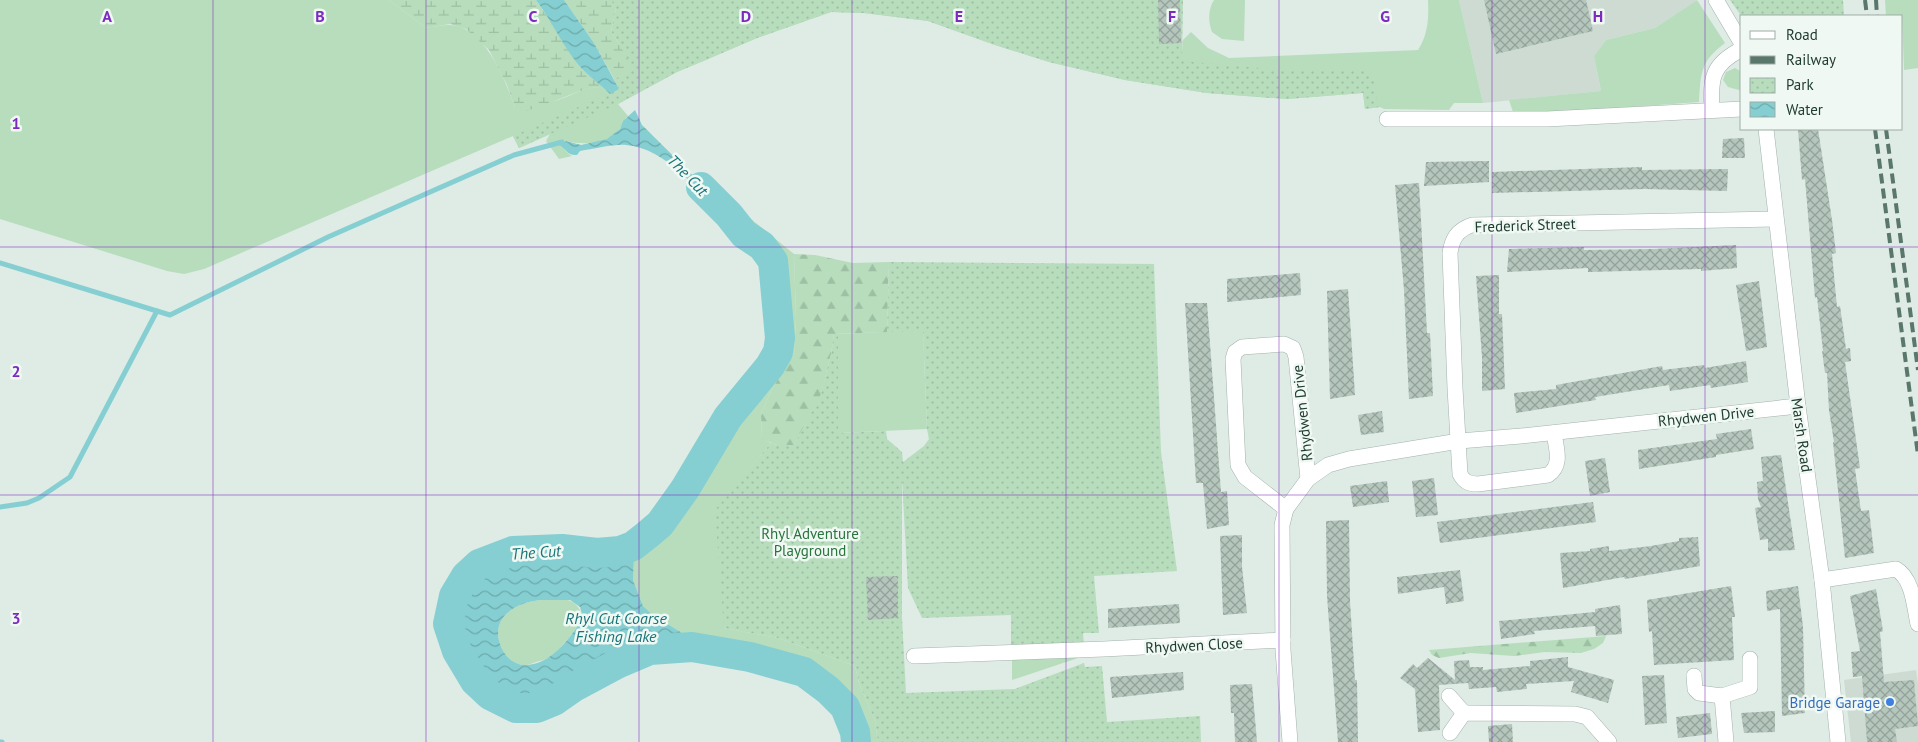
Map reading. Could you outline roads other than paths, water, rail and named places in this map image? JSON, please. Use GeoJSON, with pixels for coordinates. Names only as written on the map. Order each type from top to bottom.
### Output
{"type":"FeatureCollection","features":[{"type":"Feature","properties":{"kind":"street"},"geometry":{"type":"LineString","coordinates":[[1716,0],[1730,20],[1740,40]]}},
{"type":"Feature","properties":{"kind":"street"},"geometry":{"type":"LineString","coordinates":[[1712,110],[1711,93],[1714,76],[1720,63],[1740,50]]}},
{"type":"Feature","properties":{"kind":"street"},"geometry":{"type":"LineString","coordinates":[[1387,120],[1547,119],[1740,108]]}},
{"type":"Feature","properties":{"kind":"street","name":"Marsh Road"},"geometry":{"type":"LineString","coordinates":[[1766,130],[1798,406],[1822,580],[1838,742]]}},
{"type":"Feature","properties":{"kind":"street","name":"Frederick Street"},"geometry":{"type":"LineString","coordinates":[[1459,441],[1450,253],[1451,244],[1460,230],[1472,225],[1775,219]]}},
{"type":"Feature","properties":{"kind":"street","name":"Rhydwen Drive"},"geometry":{"type":"LineString","coordinates":[[1286,509],[1245,477],[1238,464],[1233,359],[1236,352],[1242,347],[1284,344],[1293,348],[1296,357],[1308,479]]}},
{"type":"Feature","properties":{"kind":"street","name":"Rhydwen Drive"},"geometry":{"type":"LineString","coordinates":[[1290,742],[1283,640],[1282,525],[1286,509],[1308,479],[1328,465],[1349,459],[1459,441],[1798,406]]}},
{"type":"Feature","properties":{"kind":"street"},"geometry":{"type":"LineString","coordinates":[[1459,441],[1460,474],[1466,482],[1478,484],[1548,475],[1558,462],[1554,432]]}},
{"type":"Feature","properties":{"kind":"street"},"geometry":{"type":"LineString","coordinates":[[1822,580],[1896,569],[1902,573],[1908,584],[1918,624]]}},
{"type":"Feature","properties":{"kind":"street","name":"Rhydwen Close"},"geometry":{"type":"LineString","coordinates":[[914,656],[1283,640]]}},
{"type":"Feature","properties":{"kind":"street"},"geometry":{"type":"LineString","coordinates":[[1694,676],[1695,689],[1699,693],[1722,696],[1750,687],[1750,659]]}},
{"type":"Feature","properties":{"kind":"street"},"geometry":{"type":"LineString","coordinates":[[1449,696],[1464,713],[1575,714],[1587,717],[1609,742]]}},
{"type":"Feature","properties":{"kind":"street"},"geometry":{"type":"LineString","coordinates":[[1722,696],[1726,742]]}},
{"type":"Feature","properties":{"kind":"street"},"geometry":{"type":"LineString","coordinates":[[1450,733],[1464,713]]}},
{"type":"Feature","properties":{"kind":"water"},"geometry":{"type":"Polygon","coordinates":[[[536,0],[564,0],[594,43],[619,89],[610,94],[583,70],[536,0]]]}},
{"type":"Feature","properties":{"kind":"water"},"geometry":{"type":"Polygon","coordinates":[[[635,110],[642,125],[731,213],[727,218],[681,173],[655,154],[641,148],[621,145],[580,151],[577,155],[574,155],[559,145],[566,141],[581,145],[607,139],[620,129],[623,121],[635,110]]]}},
{"type":"Feature","properties":{"kind":"water","name":"Rhyl Cut Coarse Fishing Lake"},"geometry":{"type":"Polygon","coordinates":[[[647,535],[634,559],[633,580],[643,606],[653,615],[692,639],[750,657],[692,647],[650,650],[617,664],[574,687],[554,701],[537,708],[516,708],[502,703],[475,681],[457,651],[448,624],[454,596],[466,576],[479,564],[513,551],[562,549],[597,553],[620,551],[633,546],[647,535]],[[570,600],[534,601],[518,606],[508,612],[501,621],[498,635],[499,642],[506,655],[518,664],[534,664],[559,649],[583,618],[580,607],[570,600]]]}},
{"type":"Feature","properties":{"kind":"waterway"},"geometry":{"type":"LineString","coordinates":[[0,263],[170,315],[328,237],[514,155],[562,142]]}},
{"type":"Feature","properties":{"kind":"waterway","name":"The Cut"},"geometry":{"type":"LineString","coordinates":[[701,187],[729,215],[744,234],[762,246],[773,261],[780,338],[778,352],[770,366],[728,417],[685,489],[660,524],[647,535],[633,546],[620,551],[597,553],[562,549],[513,551],[479,564],[466,576],[454,596],[448,624],[457,651],[475,681],[490,695],[516,708],[537,708],[554,701],[574,687],[617,664],[650,650],[692,647],[750,657],[804,672],[828,690],[845,707],[855,732],[856,742]]}},
{"type":"Feature","properties":{"kind":"waterway"},"geometry":{"type":"LineString","coordinates":[[0,507],[27,503],[39,498],[70,477],[157,311]]}},
{"type":"Feature","properties":{"kind":"railway"},"geometry":{"type":"LineString","coordinates":[[1865,0],[1867,15]]}},
{"type":"Feature","properties":{"kind":"railway"},"geometry":{"type":"LineString","coordinates":[[1876,0],[1877,15]]}},
{"type":"Feature","properties":{"kind":"railway"},"geometry":{"type":"LineString","coordinates":[[1875,130],[1918,455]]}},
{"type":"Feature","properties":{"kind":"railway"},"geometry":{"type":"LineString","coordinates":[[1886,130],[1918,370]]}},
{"type":"Feature","properties":{"kind":"place","name":"Bridge Garage"},"geometry":{"type":"Point","coordinates":[1890,702]}},
{"type":"Feature","properties":{"kind":"park label","name":"Rhyl Adventure Playground"},"geometry":{"type":"Point","coordinates":[810,542]}}]}
